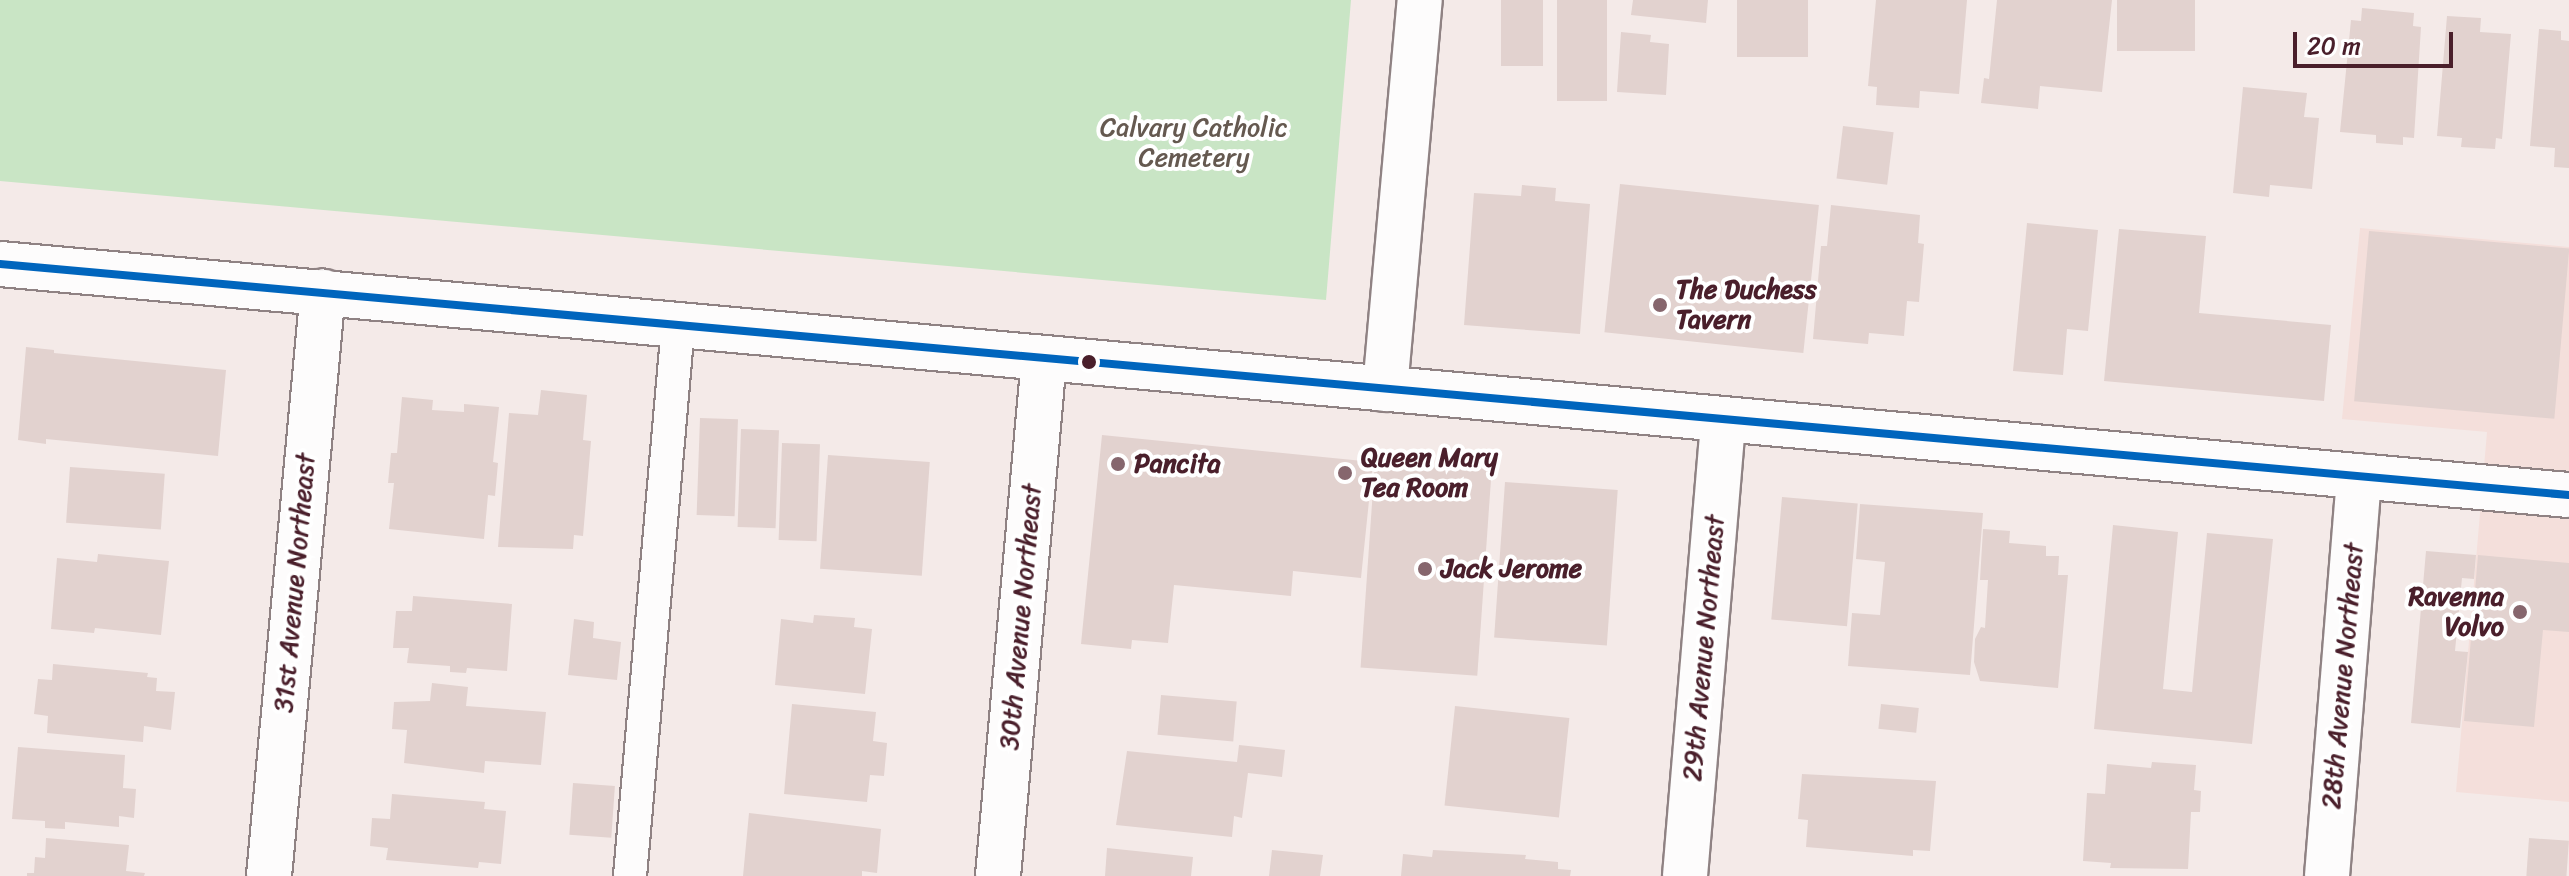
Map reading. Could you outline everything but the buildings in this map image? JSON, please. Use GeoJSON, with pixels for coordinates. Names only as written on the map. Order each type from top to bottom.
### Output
{"type":"FeatureCollection","features":[{"type":"Feature","properties":{"kind":"main road"},"geometry":{"type":"LineString","coordinates":[[1385,389],[1420,0]]}},
{"type":"Feature","properties":{"kind":"main road"},"geometry":{"type":"LineString","coordinates":[[0,264],[2569,495]]}},
{"type":"Feature","properties":{"kind":"main road","name":"31st Avenue Northeast"},"geometry":{"type":"LineString","coordinates":[[269,876],[323,291]]}},
{"type":"Feature","properties":{"kind":"main road","name":"30th Avenue Northeast"},"geometry":{"type":"LineString","coordinates":[[998,876],[1044,359]]}},
{"type":"Feature","properties":{"kind":"main road","name":"29th Avenue Northeast"},"geometry":{"type":"LineString","coordinates":[[1685,876],[1723,420]]}},
{"type":"Feature","properties":{"kind":"main road","name":"28th Avenue Northeast"},"geometry":{"type":"LineString","coordinates":[[2327,876],[2359,476]]}},
{"type":"Feature","properties":{"kind":"lane"},"geometry":{"type":"LineString","coordinates":[[630,876],[678,326]]}},
{"type":"Feature","properties":{"kind":"shaded area","name":"Ravenna Volvo"},"geometry":{"type":"Polygon","coordinates":[[[2360,228],[2569,247],[2569,802],[2456,792],[2487,432],[2342,419],[2360,228]]]}},
{"type":"Feature","properties":{"kind":"green space","name":"Calvary Catholic Cemetery"},"geometry":{"type":"Polygon","coordinates":[[[0,0],[1351,0],[1326,300],[0,181],[0,0]]]}},
{"type":"Feature","properties":{"kind":"transit line"},"geometry":{"type":"LineString","coordinates":[[0,264],[2569,495]]}},
{"type":"Feature","properties":{"kind":"place","name":"The Duchess Tavern"},"geometry":{"type":"Point","coordinates":[1660,305]}},
{"type":"Feature","properties":{"kind":"place","name":"Pancita"},"geometry":{"type":"Point","coordinates":[1118,464]}},
{"type":"Feature","properties":{"kind":"place","name":"Queen Mary Tea Room"},"geometry":{"type":"Point","coordinates":[1345,473]}},
{"type":"Feature","properties":{"kind":"place","name":"Jack Jerome"},"geometry":{"type":"Point","coordinates":[1425,569]}},
{"type":"Feature","properties":{"kind":"place","name":"Ravenna Volvo"},"geometry":{"type":"Point","coordinates":[2520,612]}}]}
